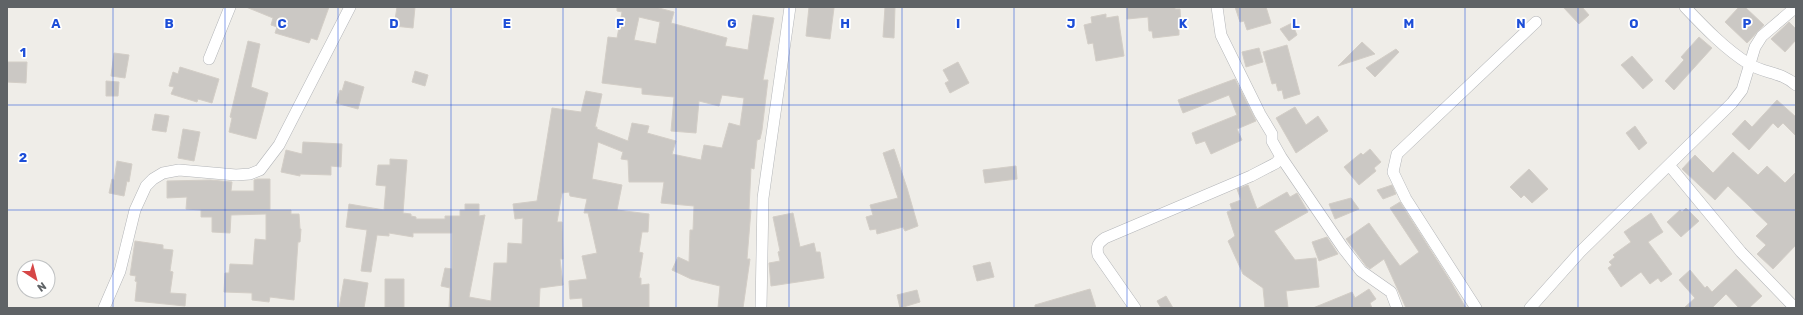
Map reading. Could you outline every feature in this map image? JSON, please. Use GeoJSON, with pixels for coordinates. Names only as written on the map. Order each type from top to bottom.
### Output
{"type":"FeatureCollection","features":[{"type":"Feature","properties":{"kind":"street"},"geometry":{"type":"LineString","coordinates":[[209,60],[230,7]]}},
{"type":"Feature","properties":{"kind":"street"},"geometry":{"type":"LineString","coordinates":[[104,308],[120,271],[135,210],[146,186],[153,179],[163,173],[179,170],[236,175],[250,174],[260,170],[279,145],[350,7]]}},
{"type":"Feature","properties":{"kind":"street"},"geometry":{"type":"LineString","coordinates":[[761,308],[763,198],[790,7]]}},
{"type":"Feature","properties":{"kind":"street"},"geometry":{"type":"LineString","coordinates":[[1217,7],[1221,35],[1260,114],[1272,134],[1272,141],[1281,157],[1361,271],[1391,292],[1397,308]]}},
{"type":"Feature","properties":{"kind":"street"},"geometry":{"type":"LineString","coordinates":[[1685,7],[1719,40],[1750,65],[1784,76],[1796,85]]}},
{"type":"Feature","properties":{"kind":"street"},"geometry":{"type":"LineString","coordinates":[[1530,308],[1580,252],[1732,104],[1742,90],[1755,47],[1762,36],[1796,7]]}},
{"type":"Feature","properties":{"kind":"street"},"geometry":{"type":"LineString","coordinates":[[1476,308],[1406,199],[1393,172],[1397,154],[1536,22]]}},
{"type":"Feature","properties":{"kind":"street"},"geometry":{"type":"LineString","coordinates":[[1135,308],[1098,255],[1098,243],[1105,238],[1251,176],[1276,163],[1281,157]]}},
{"type":"Feature","properties":{"kind":"street"},"geometry":{"type":"LineString","coordinates":[[1670,165],[1741,252],[1794,308]]}},
{"type":"Feature","properties":{"kind":"building"},"geometry":{"type":"Polygon","coordinates":[[[246,7],[329,7],[317,40],[311,38],[309,43],[275,33],[277,27],[271,25],[273,18],[246,7]]]}},
{"type":"Feature","properties":{"kind":"building"},"geometry":{"type":"Polygon","coordinates":[[[397,7],[415,7],[413,28],[394,26],[397,7]]]}},
{"type":"Feature","properties":{"kind":"building"},"geometry":{"type":"Polygon","coordinates":[[[617,7],[655,7],[674,12],[671,23],[727,38],[725,46],[748,50],[753,15],[774,18],[763,80],[768,80],[762,130],[760,139],[757,140],[754,169],[751,168],[749,210],[751,210],[747,259],[750,259],[743,308],[718,308],[720,286],[691,279],[672,270],[678,257],[689,262],[690,230],[693,230],[694,206],[661,203],[664,182],[629,182],[628,160],[621,159],[623,152],[598,142],[592,179],[622,185],[617,210],[649,214],[648,232],[642,232],[639,252],[643,253],[639,278],[641,278],[641,285],[649,284],[649,307],[583,308],[582,298],[570,299],[569,281],[587,279],[582,256],[597,253],[588,213],[584,213],[587,199],[570,196],[569,192],[562,193],[557,222],[562,222],[563,259],[560,259],[563,285],[540,288],[539,308],[449,308],[450,288],[441,286],[445,268],[452,269],[452,233],[413,233],[413,237],[389,233],[389,236],[377,235],[371,272],[361,271],[367,230],[346,227],[349,204],[384,210],[386,186],[376,185],[378,165],[390,165],[390,159],[407,160],[403,213],[411,214],[411,216],[416,217],[416,219],[445,219],[445,216],[460,216],[460,210],[465,210],[465,204],[479,204],[479,216],[485,215],[469,297],[491,301],[494,263],[507,263],[508,243],[522,244],[523,218],[515,219],[513,204],[537,201],[552,108],[581,112],[586,91],[602,94],[595,127],[597,127],[597,129],[628,141],[632,123],[649,126],[647,133],[676,141],[672,154],[701,160],[704,145],[722,148],[729,123],[740,126],[744,98],[722,95],[719,106],[699,101],[696,133],[671,131],[674,97],[642,94],[642,88],[602,83],[608,37],[617,38],[622,12],[617,11],[617,7]],[[639,17],[634,40],[656,44],[660,22],[639,17]]]}},
{"type":"Feature","properties":{"kind":"building"},"geometry":{"type":"Polygon","coordinates":[[[809,7],[834,8],[830,39],[806,36],[809,7]]]}},
{"type":"Feature","properties":{"kind":"building"},"geometry":{"type":"Polygon","coordinates":[[[885,7],[895,7],[894,38],[883,37],[885,7]]]}},
{"type":"Feature","properties":{"kind":"building"},"geometry":{"type":"Polygon","coordinates":[[[1127,7],[1175,7],[1175,9],[1180,9],[1181,28],[1179,28],[1179,35],[1153,38],[1152,31],[1149,31],[1148,17],[1127,19],[1127,7]]]}},
{"type":"Feature","properties":{"kind":"building"},"geometry":{"type":"Polygon","coordinates":[[[1235,7],[1266,7],[1271,23],[1247,30],[1244,21],[1240,22],[1235,7]]]}},
{"type":"Feature","properties":{"kind":"building"},"geometry":{"type":"Polygon","coordinates":[[[1563,7],[1582,7],[1589,15],[1579,24],[1563,7]]]}},
{"type":"Feature","properties":{"kind":"building"},"geometry":{"type":"Polygon","coordinates":[[[1739,7],[1745,7],[1764,25],[1747,43],[1725,22],[1739,7]]]}},
{"type":"Feature","properties":{"kind":"building"},"geometry":{"type":"Polygon","coordinates":[[[1106,14],[1106,18],[1118,16],[1124,56],[1096,61],[1093,43],[1088,44],[1084,25],[1092,23],[1091,17],[1106,14]]]}},
{"type":"Feature","properties":{"kind":"building"},"geometry":{"type":"Polygon","coordinates":[[[1789,22],[1796,29],[1796,40],[1785,52],[1771,39],[1789,22]]]}},
{"type":"Feature","properties":{"kind":"building"},"geometry":{"type":"Polygon","coordinates":[[[1292,23],[1297,35],[1289,41],[1280,29],[1292,23]]]}},
{"type":"Feature","properties":{"kind":"building"},"geometry":{"type":"Polygon","coordinates":[[[1699,37],[1712,48],[1674,90],[1665,81],[1684,60],[1681,57],[1699,37]]]}},
{"type":"Feature","properties":{"kind":"building"},"geometry":{"type":"Polygon","coordinates":[[[248,41],[260,44],[251,87],[268,93],[256,139],[229,132],[232,118],[230,117],[248,41]]]}},
{"type":"Feature","properties":{"kind":"building"},"geometry":{"type":"Polygon","coordinates":[[[1362,42],[1375,54],[1338,66],[1362,42]]]}},
{"type":"Feature","properties":{"kind":"building"},"geometry":{"type":"Polygon","coordinates":[[[1287,45],[1300,94],[1284,99],[1282,90],[1278,91],[1276,83],[1272,84],[1263,52],[1287,45]]]}},
{"type":"Feature","properties":{"kind":"building"},"geometry":{"type":"Polygon","coordinates":[[[1259,48],[1263,62],[1246,67],[1242,52],[1259,48]]]}},
{"type":"Feature","properties":{"kind":"building"},"geometry":{"type":"Polygon","coordinates":[[[1396,49],[1399,52],[1375,77],[1366,68],[1396,49]]]}},
{"type":"Feature","properties":{"kind":"building"},"geometry":{"type":"Polygon","coordinates":[[[114,53],[129,55],[125,78],[111,76],[114,53]]]}},
{"type":"Feature","properties":{"kind":"building"},"geometry":{"type":"Polygon","coordinates":[[[1632,56],[1653,80],[1643,89],[1621,65],[1632,56]]]}},
{"type":"Feature","properties":{"kind":"building"},"geometry":{"type":"Polygon","coordinates":[[[7,62],[27,62],[26,83],[7,82],[7,62]]]}},
{"type":"Feature","properties":{"kind":"building"},"geometry":{"type":"Polygon","coordinates":[[[958,62],[969,83],[950,93],[945,83],[949,81],[943,70],[958,62]]]}},
{"type":"Feature","properties":{"kind":"building"},"geometry":{"type":"Polygon","coordinates":[[[180,67],[219,79],[212,103],[198,99],[197,102],[171,94],[174,87],[169,86],[173,72],[178,74],[180,67]]]}},
{"type":"Feature","properties":{"kind":"building"},"geometry":{"type":"Polygon","coordinates":[[[415,71],[428,75],[425,86],[412,82],[415,71]]]}},
{"type":"Feature","properties":{"kind":"building"},"geometry":{"type":"Polygon","coordinates":[[[1235,79],[1256,121],[1237,129],[1242,140],[1211,154],[1205,141],[1196,144],[1192,133],[1237,115],[1229,95],[1183,113],[1178,100],[1235,79]]]}},
{"type":"Feature","properties":{"kind":"building"},"geometry":{"type":"Polygon","coordinates":[[[106,81],[119,82],[118,96],[106,96],[106,81]]]}},
{"type":"Feature","properties":{"kind":"building"},"geometry":{"type":"Polygon","coordinates":[[[345,81],[364,87],[358,109],[336,103],[340,90],[342,91],[345,81]]]}},
{"type":"Feature","properties":{"kind":"building"},"geometry":{"type":"Polygon","coordinates":[[[1777,100],[1796,117],[1796,136],[1783,123],[1778,128],[1773,123],[1749,150],[1732,134],[1745,120],[1752,127],[1777,100]]]}},
{"type":"Feature","properties":{"kind":"building"},"geometry":{"type":"Polygon","coordinates":[[[1295,107],[1306,125],[1318,116],[1328,131],[1296,153],[1276,118],[1295,107]]]}},
{"type":"Feature","properties":{"kind":"building"},"geometry":{"type":"Polygon","coordinates":[[[155,114],[169,116],[166,132],[152,130],[155,114]]]}},
{"type":"Feature","properties":{"kind":"building"},"geometry":{"type":"Polygon","coordinates":[[[1635,126],[1647,143],[1639,150],[1626,133],[1635,126]]]}},
{"type":"Feature","properties":{"kind":"building"},"geometry":{"type":"Polygon","coordinates":[[[183,129],[200,132],[194,161],[178,158],[183,129]]]}},
{"type":"Feature","properties":{"kind":"building"},"geometry":{"type":"Polygon","coordinates":[[[303,142],[342,144],[341,167],[331,166],[331,175],[300,174],[300,176],[281,172],[286,150],[302,154],[303,142]]]}},
{"type":"Feature","properties":{"kind":"building"},"geometry":{"type":"Polygon","coordinates":[[[894,149],[918,226],[905,231],[903,227],[877,234],[876,229],[870,230],[866,217],[873,215],[870,205],[898,198],[883,153],[894,149]]]}},
{"type":"Feature","properties":{"kind":"building"},"geometry":{"type":"Polygon","coordinates":[[[1370,149],[1381,162],[1374,168],[1376,171],[1359,185],[1344,167],[1361,153],[1363,155],[1370,149]]]}},
{"type":"Feature","properties":{"kind":"building"},"geometry":{"type":"Polygon","coordinates":[[[1733,152],[1758,175],[1767,166],[1785,183],[1796,172],[1796,245],[1773,269],[1757,254],[1766,245],[1756,236],[1768,224],[1728,186],[1715,200],[1682,169],[1695,155],[1713,173],[1733,152]]]}},
{"type":"Feature","properties":{"kind":"building"},"geometry":{"type":"Polygon","coordinates":[[[117,161],[132,164],[129,182],[127,181],[124,196],[109,193],[112,179],[114,180],[117,161]]]}},
{"type":"Feature","properties":{"kind":"building"},"geometry":{"type":"Polygon","coordinates":[[[1016,166],[1017,179],[985,183],[983,170],[1016,166]]]}},
{"type":"Feature","properties":{"kind":"building"},"geometry":{"type":"Polygon","coordinates":[[[1529,169],[1548,189],[1532,203],[1524,195],[1521,198],[1510,187],[1529,169]]]}},
{"type":"Feature","properties":{"kind":"building"},"geometry":{"type":"Polygon","coordinates":[[[270,179],[270,210],[291,210],[291,214],[299,214],[301,229],[300,242],[298,242],[294,300],[270,297],[269,302],[252,300],[252,293],[224,292],[225,273],[229,273],[230,264],[253,265],[255,239],[266,240],[266,214],[231,215],[230,233],[212,232],[212,217],[201,217],[201,210],[186,209],[187,197],[167,198],[167,181],[211,180],[232,182],[231,191],[254,191],[254,180],[270,179]]]}},
{"type":"Feature","properties":{"kind":"building"},"geometry":{"type":"Polygon","coordinates":[[[1248,185],[1257,209],[1287,192],[1290,197],[1297,193],[1308,212],[1274,231],[1295,260],[1316,258],[1319,287],[1286,291],[1288,308],[1265,308],[1263,288],[1243,274],[1228,241],[1235,236],[1227,212],[1232,210],[1230,204],[1241,200],[1237,189],[1248,185]]]}},
{"type":"Feature","properties":{"kind":"building"},"geometry":{"type":"Polygon","coordinates":[[[1392,185],[1396,194],[1383,199],[1377,190],[1392,185]]]}},
{"type":"Feature","properties":{"kind":"building"},"geometry":{"type":"Polygon","coordinates":[[[1351,198],[1359,209],[1335,219],[1329,204],[1351,198]]]}},
{"type":"Feature","properties":{"kind":"building"},"geometry":{"type":"Polygon","coordinates":[[[1400,202],[1466,308],[1406,308],[1384,259],[1370,269],[1366,266],[1346,239],[1369,223],[1400,266],[1419,252],[1390,208],[1400,202]]]}},
{"type":"Feature","properties":{"kind":"building"},"geometry":{"type":"Polygon","coordinates":[[[1686,208],[1699,221],[1681,237],[1667,222],[1680,210],[1682,212],[1686,208]]]}},
{"type":"Feature","properties":{"kind":"building"},"geometry":{"type":"Polygon","coordinates":[[[793,213],[800,247],[814,243],[816,252],[820,252],[824,278],[771,286],[769,263],[780,261],[778,252],[780,251],[773,217],[793,213]]]}},
{"type":"Feature","properties":{"kind":"building"},"geometry":{"type":"Polygon","coordinates":[[[1651,213],[1663,232],[1648,242],[1672,274],[1661,282],[1658,278],[1650,284],[1641,272],[1621,287],[1608,268],[1612,265],[1609,262],[1615,257],[1613,255],[1631,242],[1624,232],[1651,213]]]}},
{"type":"Feature","properties":{"kind":"building"},"geometry":{"type":"Polygon","coordinates":[[[1327,237],[1338,254],[1319,261],[1312,242],[1327,237]]]}},
{"type":"Feature","properties":{"kind":"building"},"geometry":{"type":"Polygon","coordinates":[[[135,241],[163,245],[163,249],[173,250],[170,271],[173,272],[170,293],[186,294],[185,306],[135,301],[137,282],[135,281],[136,276],[130,275],[135,241]]]}},
{"type":"Feature","properties":{"kind":"building"},"geometry":{"type":"Polygon","coordinates":[[[990,262],[994,277],[977,281],[973,266],[990,262]]]}},
{"type":"Feature","properties":{"kind":"building"},"geometry":{"type":"Polygon","coordinates":[[[1736,269],[1762,296],[1749,308],[1739,308],[1726,294],[1712,308],[1684,308],[1695,298],[1679,280],[1690,270],[1705,288],[1707,286],[1712,292],[1736,269]]]}},
{"type":"Feature","properties":{"kind":"building"},"geometry":{"type":"Polygon","coordinates":[[[344,279],[368,283],[364,308],[339,308],[344,279]]]}},
{"type":"Feature","properties":{"kind":"building"},"geometry":{"type":"Polygon","coordinates":[[[385,279],[404,279],[404,308],[385,308],[385,279]]]}},
{"type":"Feature","properties":{"kind":"building"},"geometry":{"type":"Polygon","coordinates":[[[1090,289],[1096,308],[1035,308],[1035,305],[1090,289]]]}},
{"type":"Feature","properties":{"kind":"building"},"geometry":{"type":"Polygon","coordinates":[[[1369,289],[1376,299],[1370,303],[1372,308],[1313,308],[1352,292],[1355,298],[1369,289]]]}},
{"type":"Feature","properties":{"kind":"building"},"geometry":{"type":"Polygon","coordinates":[[[917,290],[920,302],[900,308],[897,295],[917,290]]]}},
{"type":"Feature","properties":{"kind":"building"},"geometry":{"type":"Polygon","coordinates":[[[1166,296],[1173,308],[1161,308],[1157,301],[1166,296]]]}}]}
